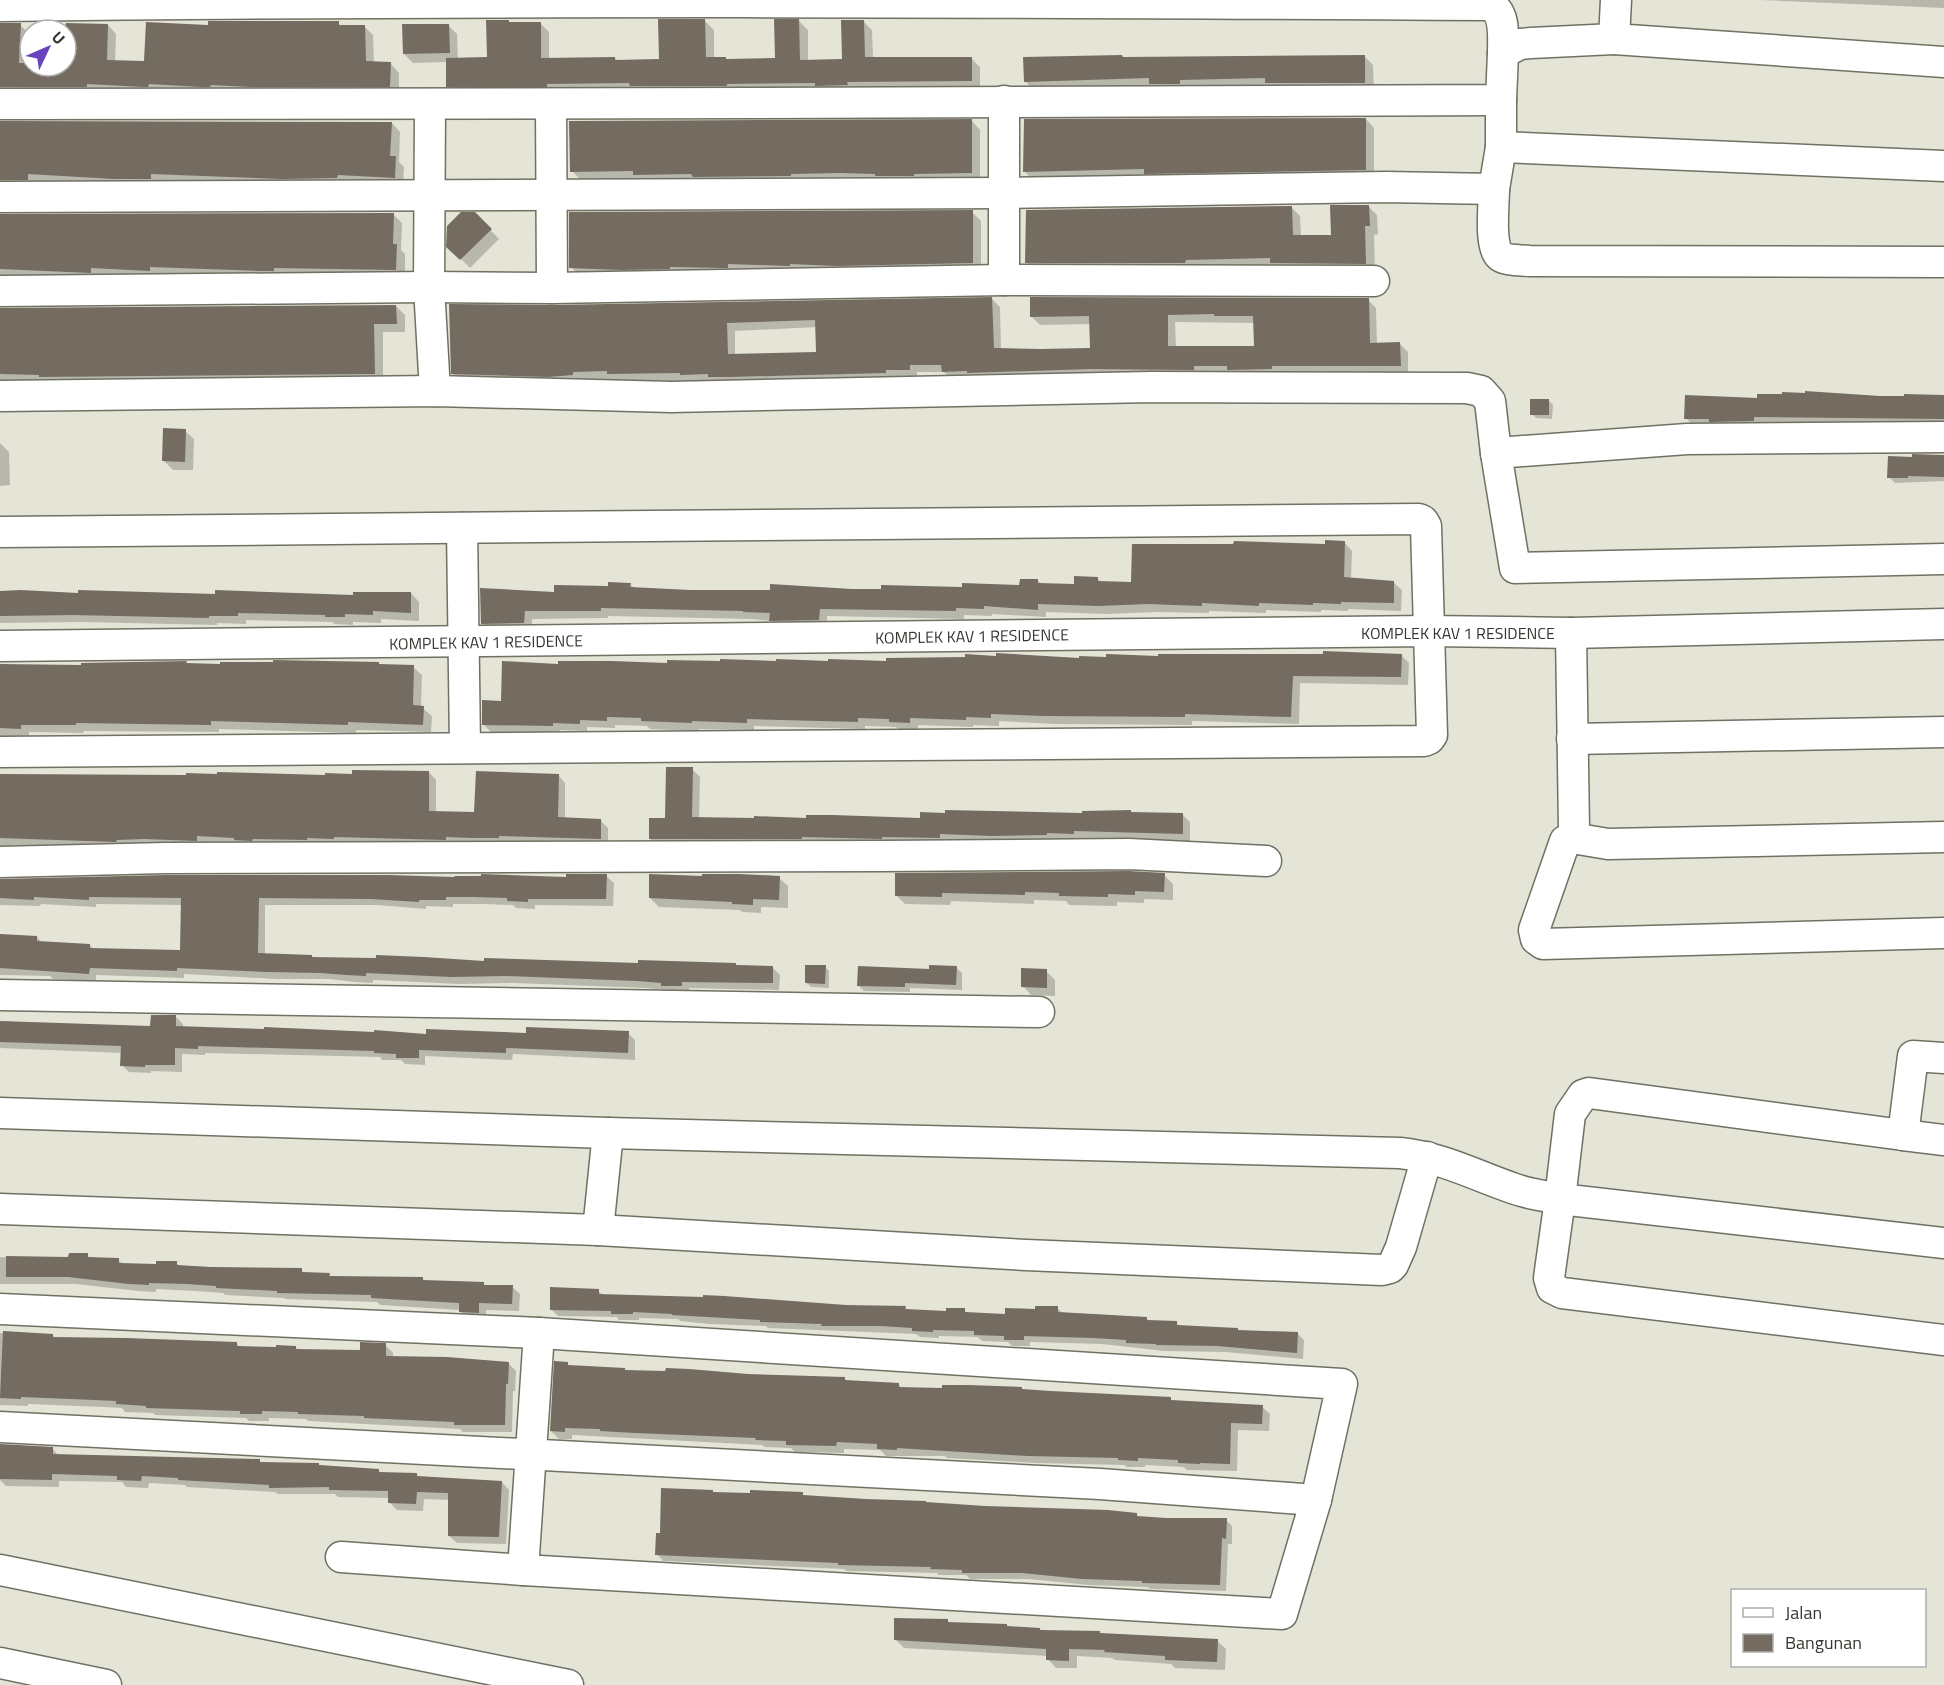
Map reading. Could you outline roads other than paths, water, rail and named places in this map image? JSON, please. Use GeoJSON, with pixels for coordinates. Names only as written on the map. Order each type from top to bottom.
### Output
{"type":"FeatureCollection","features":[{"type":"Feature","properties":{"kind":"street"},"geometry":{"type":"LineString","coordinates":[[1614,39],[1616,0]]}},
{"type":"Feature","properties":{"kind":"street"},"geometry":{"type":"LineString","coordinates":[[0,6],[847,1],[1489,5],[1497,9],[1500,15],[1503,52],[1501,147],[1494,189],[1494,241],[1499,255],[1529,261],[1944,262]]}},
{"type":"Feature","properties":{"kind":"street"},"geometry":{"type":"LineString","coordinates":[[1503,52],[1520,44],[1614,39],[1944,62]]}},
{"type":"Feature","properties":{"kind":"street"},"geometry":{"type":"LineString","coordinates":[[0,104],[430,106],[1501,100]]}},
{"type":"Feature","properties":{"kind":"street"},"geometry":{"type":"LineString","coordinates":[[1004,101],[1004,280]]}},
{"type":"Feature","properties":{"kind":"street"},"geometry":{"type":"LineString","coordinates":[[551,105],[552,288]]}},
{"type":"Feature","properties":{"kind":"street"},"geometry":{"type":"LineString","coordinates":[[430,106],[429,287],[435,392]]}},
{"type":"Feature","properties":{"kind":"street"},"geometry":{"type":"LineString","coordinates":[[1501,147],[1944,166]]}},
{"type":"Feature","properties":{"kind":"street"},"geometry":{"type":"LineString","coordinates":[[0,197],[1005,193],[1386,187],[1494,189]]}},
{"type":"Feature","properties":{"kind":"street"},"geometry":{"type":"LineString","coordinates":[[0,291],[552,288],[1004,280],[1374,281]]}},
{"type":"Feature","properties":{"kind":"street"},"geometry":{"type":"LineString","coordinates":[[0,396],[435,392],[671,397],[1151,387],[1467,388],[1481,391],[1490,401],[1515,568],[1944,559]]}},
{"type":"Feature","properties":{"kind":"street"},"geometry":{"type":"LineString","coordinates":[[1496,453],[1687,439],[1944,437]]}},
{"type":"Feature","properties":{"kind":"street"},"geometry":{"type":"LineString","coordinates":[[0,532],[1419,519],[1426,526],[1432,735],[1424,741],[0,752]]}},
{"type":"Feature","properties":{"kind":"street"},"geometry":{"type":"LineString","coordinates":[[462,528],[465,747]]}},
{"type":"Feature","properties":{"kind":"street","name":"KOMPLEK KAV 1 RESIDENCE"},"geometry":{"type":"LineString","coordinates":[[0,646],[1428,631],[1571,633],[1944,624]]}},
{"type":"Feature","properties":{"kind":"street"},"geometry":{"type":"LineString","coordinates":[[1571,633],[1574,829],[1576,836],[1584,842],[1608,844],[1944,837]]}},
{"type":"Feature","properties":{"kind":"street"},"geometry":{"type":"LineString","coordinates":[[1572,739],[1944,732]]}},
{"type":"Feature","properties":{"kind":"street"},"geometry":{"type":"LineString","coordinates":[[1576,836],[1565,841],[1534,930],[1536,939],[1543,945],[1944,933]]}},
{"type":"Feature","properties":{"kind":"street"},"geometry":{"type":"LineString","coordinates":[[0,862],[166,858],[1129,854],[1266,861]]}},
{"type":"Feature","properties":{"kind":"street"},"geometry":{"type":"LineString","coordinates":[[0,995],[1039,1012]]}},
{"type":"Feature","properties":{"kind":"street"},"geometry":{"type":"LineString","coordinates":[[1903,1135],[1913,1056],[1944,1058]]}},
{"type":"Feature","properties":{"kind":"street"},"geometry":{"type":"LineString","coordinates":[[1944,1140],[1589,1093],[1583,1095],[1578,1099],[1570,1114],[1550,1278],[1551,1286],[1558,1292],[1944,1340]]}},
{"type":"Feature","properties":{"kind":"street"},"geometry":{"type":"LineString","coordinates":[[0,1113],[608,1133],[1400,1153],[1456,1165],[1516,1190],[1560,1199],[1944,1242]]}},
{"type":"Feature","properties":{"kind":"street"},"geometry":{"type":"LineString","coordinates":[[597,1230],[608,1133]]}},
{"type":"Feature","properties":{"kind":"street"},"geometry":{"type":"LineString","coordinates":[[0,1209],[597,1230],[1026,1255],[1387,1269],[1393,1265],[1401,1247],[1427,1157]]}},
{"type":"Feature","properties":{"kind":"street"},"geometry":{"type":"LineString","coordinates":[[0,1309],[538,1334],[1342,1384],[1316,1500],[1282,1614],[523,1570],[341,1557]]}},
{"type":"Feature","properties":{"kind":"street"},"geometry":{"type":"LineString","coordinates":[[523,1570],[538,1334]]}},
{"type":"Feature","properties":{"kind":"street"},"geometry":{"type":"LineString","coordinates":[[0,1426],[1100,1484],[1316,1500]]}},
{"type":"Feature","properties":{"kind":"street"},"geometry":{"type":"LineString","coordinates":[[0,1570],[464,1675],[568,1685]]}},
{"type":"Feature","properties":{"kind":"street"},"geometry":{"type":"LineString","coordinates":[[0,1663],[106,1685]]}}]}
